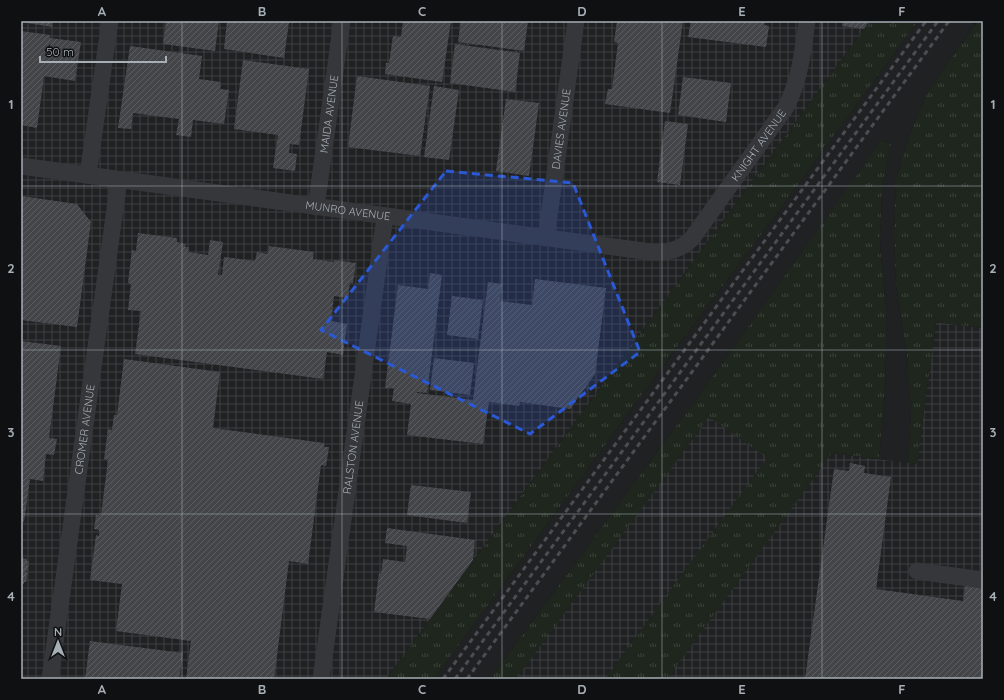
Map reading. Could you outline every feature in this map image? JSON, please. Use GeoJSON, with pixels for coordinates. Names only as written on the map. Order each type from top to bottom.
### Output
{"type":"FeatureCollection","features":[{"type":"Feature","properties":{"kind":"street"},"geometry":{"type":"LineString","coordinates":[[88,175],[110,21]]}},
{"type":"Feature","properties":{"kind":"street","name":"MAIDA AVENUE"},"geometry":{"type":"LineString","coordinates":[[316,207],[342,21]]}},
{"type":"Feature","properties":{"kind":"street","name":"DAVIES AVENUE"},"geometry":{"type":"LineString","coordinates":[[546,238],[576,21]]}},
{"type":"Feature","properties":{"kind":"street","name":"KNIGHT AVENUE"},"geometry":{"type":"LineString","coordinates":[[674,250],[685,245],[693,236],[786,107],[792,95],[800,69],[807,21]]}},
{"type":"Feature","properties":{"kind":"street","name":"MUNRO AVENUE"},"geometry":{"type":"LineString","coordinates":[[21,166],[651,252],[661,253],[674,250]]}},
{"type":"Feature","properties":{"kind":"street","name":"CROMER AVENUE"},"geometry":{"type":"LineString","coordinates":[[50,679],[119,180]]}},
{"type":"Feature","properties":{"kind":"street","name":"RALSTON AVENUE"},"geometry":{"type":"LineString","coordinates":[[321,679],[385,216]]}},
{"type":"Feature","properties":{"kind":"street"},"geometry":{"type":"LineString","coordinates":[[918,571],[983,580]]}},
{"type":"Feature","properties":{"kind":"highlighted area"},"geometry":{"type":"Polygon","coordinates":[[[446,171],[573,183],[640,352],[530,434],[321,330],[446,171]]]}},
{"type":"Feature","properties":{"kind":"shaded area"},"geometry":{"type":"Polygon","coordinates":[[[21,21],[870,21],[386,679],[21,679],[21,21]]]}},
{"type":"Feature","properties":{"kind":"shaded area"},"geometry":{"type":"Polygon","coordinates":[[[918,21],[970,21],[975,25],[929,89],[912,128],[896,178],[894,234],[896,284],[907,357],[911,412],[908,463],[879,459],[885,392],[886,348],[886,311],[880,244],[882,187],[891,144],[883,140],[715,373],[490,679],[434,679],[662,367],[918,21]]]}},
{"type":"Feature","properties":{"kind":"shaded area"},"geometry":{"type":"Polygon","coordinates":[[[936,322],[983,328],[983,679],[501,679],[708,402],[832,453],[917,464],[936,322]]]}},
{"type":"Feature","properties":{"kind":"green space"},"geometry":{"type":"Polygon","coordinates":[[[870,21],[918,21],[662,367],[434,679],[386,679],[870,21]]]}},
{"type":"Feature","properties":{"kind":"green space"},"geometry":{"type":"Polygon","coordinates":[[[978,21],[983,21],[983,328],[936,322],[917,464],[908,463],[911,412],[907,357],[896,284],[894,234],[896,178],[912,128],[929,89],[978,21]]]}},
{"type":"Feature","properties":{"kind":"green space"},"geometry":{"type":"Polygon","coordinates":[[[882,140],[891,144],[882,187],[880,244],[886,311],[886,348],[885,392],[879,459],[832,453],[667,679],[605,679],[767,458],[709,417],[516,679],[490,679],[715,373],[882,140]]]}},
{"type":"Feature","properties":{"kind":"building"},"geometry":{"type":"Polygon","coordinates":[[[21,21],[53,21],[52,27],[21,21]]]}},
{"type":"Feature","properties":{"kind":"building"},"geometry":{"type":"Polygon","coordinates":[[[166,21],[219,21],[215,51],[163,44],[166,21]]]}},
{"type":"Feature","properties":{"kind":"building"},"geometry":{"type":"Polygon","coordinates":[[[227,21],[295,21],[294,23],[289,22],[284,58],[224,49],[227,21]]]}},
{"type":"Feature","properties":{"kind":"building"},"geometry":{"type":"Polygon","coordinates":[[[403,21],[451,21],[442,82],[385,74],[386,63],[389,63],[393,36],[401,37],[403,21]]]}},
{"type":"Feature","properties":{"kind":"building"},"geometry":{"type":"Polygon","coordinates":[[[461,21],[528,21],[524,51],[458,42],[461,21]]]}},
{"type":"Feature","properties":{"kind":"building"},"geometry":{"type":"Polygon","coordinates":[[[617,21],[683,21],[670,113],[605,104],[608,89],[612,89],[618,43],[614,42],[617,21]]]}},
{"type":"Feature","properties":{"kind":"building"},"geometry":{"type":"Polygon","coordinates":[[[691,21],[765,21],[764,25],[769,26],[766,47],[688,37],[691,21]]]}},
{"type":"Feature","properties":{"kind":"building"},"geometry":{"type":"Polygon","coordinates":[[[843,21],[869,21],[864,29],[842,26],[843,21]]]}},
{"type":"Feature","properties":{"kind":"building"},"geometry":{"type":"Polygon","coordinates":[[[21,31],[50,35],[50,38],[81,42],[75,81],[44,76],[37,128],[21,125],[21,31]]]}},
{"type":"Feature","properties":{"kind":"building"},"geometry":{"type":"Polygon","coordinates":[[[455,44],[520,53],[515,92],[450,83],[455,44]]]}},
{"type":"Feature","properties":{"kind":"building"},"geometry":{"type":"Polygon","coordinates":[[[130,46],[202,56],[199,79],[221,82],[220,89],[229,90],[224,124],[193,120],[191,137],[176,135],[179,119],[133,113],[131,129],[118,128],[130,46]]]}},
{"type":"Feature","properties":{"kind":"building"},"geometry":{"type":"Polygon","coordinates":[[[243,60],[309,69],[299,145],[290,144],[289,153],[297,154],[295,171],[273,168],[278,135],[234,129],[243,60]]]}},
{"type":"Feature","properties":{"kind":"building"},"geometry":{"type":"Polygon","coordinates":[[[357,76],[430,86],[420,156],[348,147],[357,76]]]}},
{"type":"Feature","properties":{"kind":"building"},"geometry":{"type":"Polygon","coordinates":[[[683,77],[731,83],[726,122],[678,115],[683,77]]]}},
{"type":"Feature","properties":{"kind":"building"},"geometry":{"type":"Polygon","coordinates":[[[434,86],[459,90],[449,160],[424,157],[434,86]]]}},
{"type":"Feature","properties":{"kind":"building"},"geometry":{"type":"Polygon","coordinates":[[[506,99],[539,103],[529,176],[496,171],[506,99]]]}},
{"type":"Feature","properties":{"kind":"building"},"geometry":{"type":"Polygon","coordinates":[[[665,121],[688,124],[680,185],[657,182],[665,121]]]}},
{"type":"Feature","properties":{"kind":"building"},"geometry":{"type":"Polygon","coordinates":[[[21,196],[77,204],[91,222],[77,327],[21,320],[21,196]]]}},
{"type":"Feature","properties":{"kind":"building"},"geometry":{"type":"Polygon","coordinates":[[[138,233],[177,238],[177,242],[186,244],[185,247],[189,247],[188,252],[208,255],[210,240],[223,242],[218,275],[222,275],[224,257],[255,261],[257,252],[268,254],[269,246],[314,252],[313,259],[356,263],[353,283],[350,283],[348,298],[334,296],[331,321],[347,324],[343,355],[327,352],[323,379],[135,354],[141,311],[128,310],[131,284],[128,283],[132,250],[136,251],[138,233]]]}},
{"type":"Feature","properties":{"kind":"building"},"geometry":{"type":"Polygon","coordinates":[[[430,273],[442,275],[427,393],[417,393],[473,400],[488,282],[502,284],[500,301],[532,305],[535,279],[606,288],[595,374],[570,409],[520,402],[519,406],[489,402],[483,444],[407,435],[411,404],[392,401],[394,388],[385,388],[398,285],[428,289],[430,273]]]}},
{"type":"Feature","properties":{"kind":"building"},"geometry":{"type":"Polygon","coordinates":[[[452,296],[483,300],[478,339],[447,335],[452,296]]]}},
{"type":"Feature","properties":{"kind":"building"},"geometry":{"type":"Polygon","coordinates":[[[21,341],[61,346],[49,438],[57,439],[54,455],[46,454],[43,481],[30,479],[24,522],[21,521],[21,341]]]}},
{"type":"Feature","properties":{"kind":"building"},"geometry":{"type":"Polygon","coordinates":[[[434,358],[474,363],[470,395],[430,390],[434,358]]]}},
{"type":"Feature","properties":{"kind":"building"},"geometry":{"type":"Polygon","coordinates":[[[124,359],[220,372],[213,428],[324,443],[324,447],[329,447],[326,466],[321,465],[308,564],[289,561],[274,679],[186,679],[191,641],[116,631],[122,584],[90,580],[96,535],[99,536],[99,530],[94,529],[96,515],[101,515],[108,460],[104,459],[108,429],[112,430],[114,415],[117,415],[124,359]]]}},
{"type":"Feature","properties":{"kind":"building"},"geometry":{"type":"Polygon","coordinates":[[[850,463],[865,466],[864,473],[891,477],[876,589],[963,601],[966,581],[983,583],[983,679],[805,679],[834,469],[849,471],[850,463]]]}},
{"type":"Feature","properties":{"kind":"building"},"geometry":{"type":"Polygon","coordinates":[[[411,485],[471,492],[467,523],[407,515],[411,485]]]}},
{"type":"Feature","properties":{"kind":"building"},"geometry":{"type":"Polygon","coordinates":[[[387,528],[475,540],[473,560],[430,619],[374,612],[379,573],[381,574],[383,559],[405,562],[407,546],[385,543],[387,528]]]}},
{"type":"Feature","properties":{"kind":"building"},"geometry":{"type":"Polygon","coordinates":[[[21,558],[29,561],[28,571],[26,571],[28,573],[24,584],[21,583],[21,558]]]}},
{"type":"Feature","properties":{"kind":"building"},"geometry":{"type":"Polygon","coordinates":[[[90,641],[183,653],[179,679],[85,679],[90,641]]]}},
{"type":"Feature","properties":{"kind":"railway"},"geometry":{"type":"LineString","coordinates":[[443,679],[926,21]]}},
{"type":"Feature","properties":{"kind":"railway"},"geometry":{"type":"LineString","coordinates":[[455,679],[938,21]]}},
{"type":"Feature","properties":{"kind":"railway"},"geometry":{"type":"LineString","coordinates":[[467,679],[949,21]]}}]}
